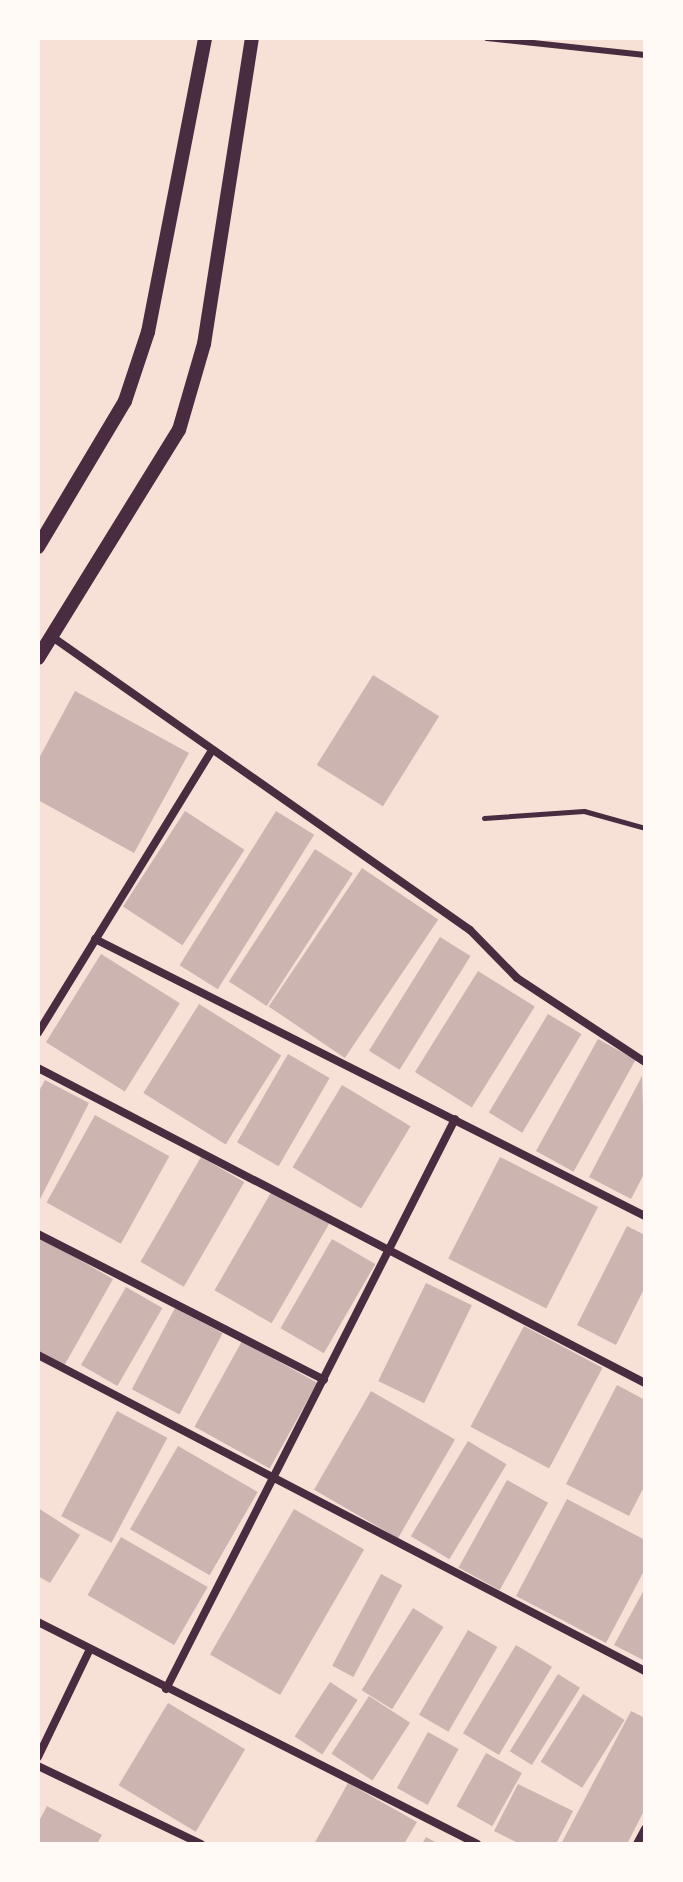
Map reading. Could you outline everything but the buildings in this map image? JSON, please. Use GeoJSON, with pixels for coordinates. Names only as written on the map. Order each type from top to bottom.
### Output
{"type":"FeatureCollection","features":[{"type":"Feature","properties":{"kind":"street"},"geometry":{"type":"LineString","coordinates":[[38,547],[125,401],[148,332],[205,38]]}},
{"type":"Feature","properties":{"kind":"street"},"geometry":{"type":"LineString","coordinates":[[38,658],[179,430],[204,344],[252,38]]}},
{"type":"Feature","properties":{"kind":"street"},"geometry":{"type":"LineString","coordinates":[[51,636],[470,930],[517,978],[645,1062]]}},
{"type":"Feature","properties":{"kind":"street"},"geometry":{"type":"LineString","coordinates":[[38,1033],[212,750]]}},
{"type":"Feature","properties":{"kind":"street"},"geometry":{"type":"LineString","coordinates":[[95,939],[645,1216]]}},
{"type":"Feature","properties":{"kind":"street"},"geometry":{"type":"LineString","coordinates":[[38,1068],[645,1383]]}},
{"type":"Feature","properties":{"kind":"street"},"geometry":{"type":"LineString","coordinates":[[166,1689],[455,1119]]}},
{"type":"Feature","properties":{"kind":"street"},"geometry":{"type":"LineString","coordinates":[[38,1234],[324,1380]]}},
{"type":"Feature","properties":{"kind":"street"},"geometry":{"type":"LineString","coordinates":[[38,1355],[645,1671]]}},
{"type":"Feature","properties":{"kind":"street"},"geometry":{"type":"LineString","coordinates":[[38,1622],[477,1844]]}},
{"type":"Feature","properties":{"kind":"street"},"geometry":{"type":"LineString","coordinates":[[38,1757],[90,1649]]}},
{"type":"Feature","properties":{"kind":"street"},"geometry":{"type":"LineString","coordinates":[[38,1766],[201,1844]]}},
{"type":"Feature","properties":{"kind":"street"},"geometry":{"type":"LineString","coordinates":[[637,1844],[645,1829]]}},
{"type":"Feature","properties":{"kind":"lane"},"geometry":{"type":"LineString","coordinates":[[487,38],[645,55]]}},
{"type":"Feature","properties":{"kind":"path"},"geometry":{"type":"LineString","coordinates":[[484,818],[584,811],[645,828]]}}]}
